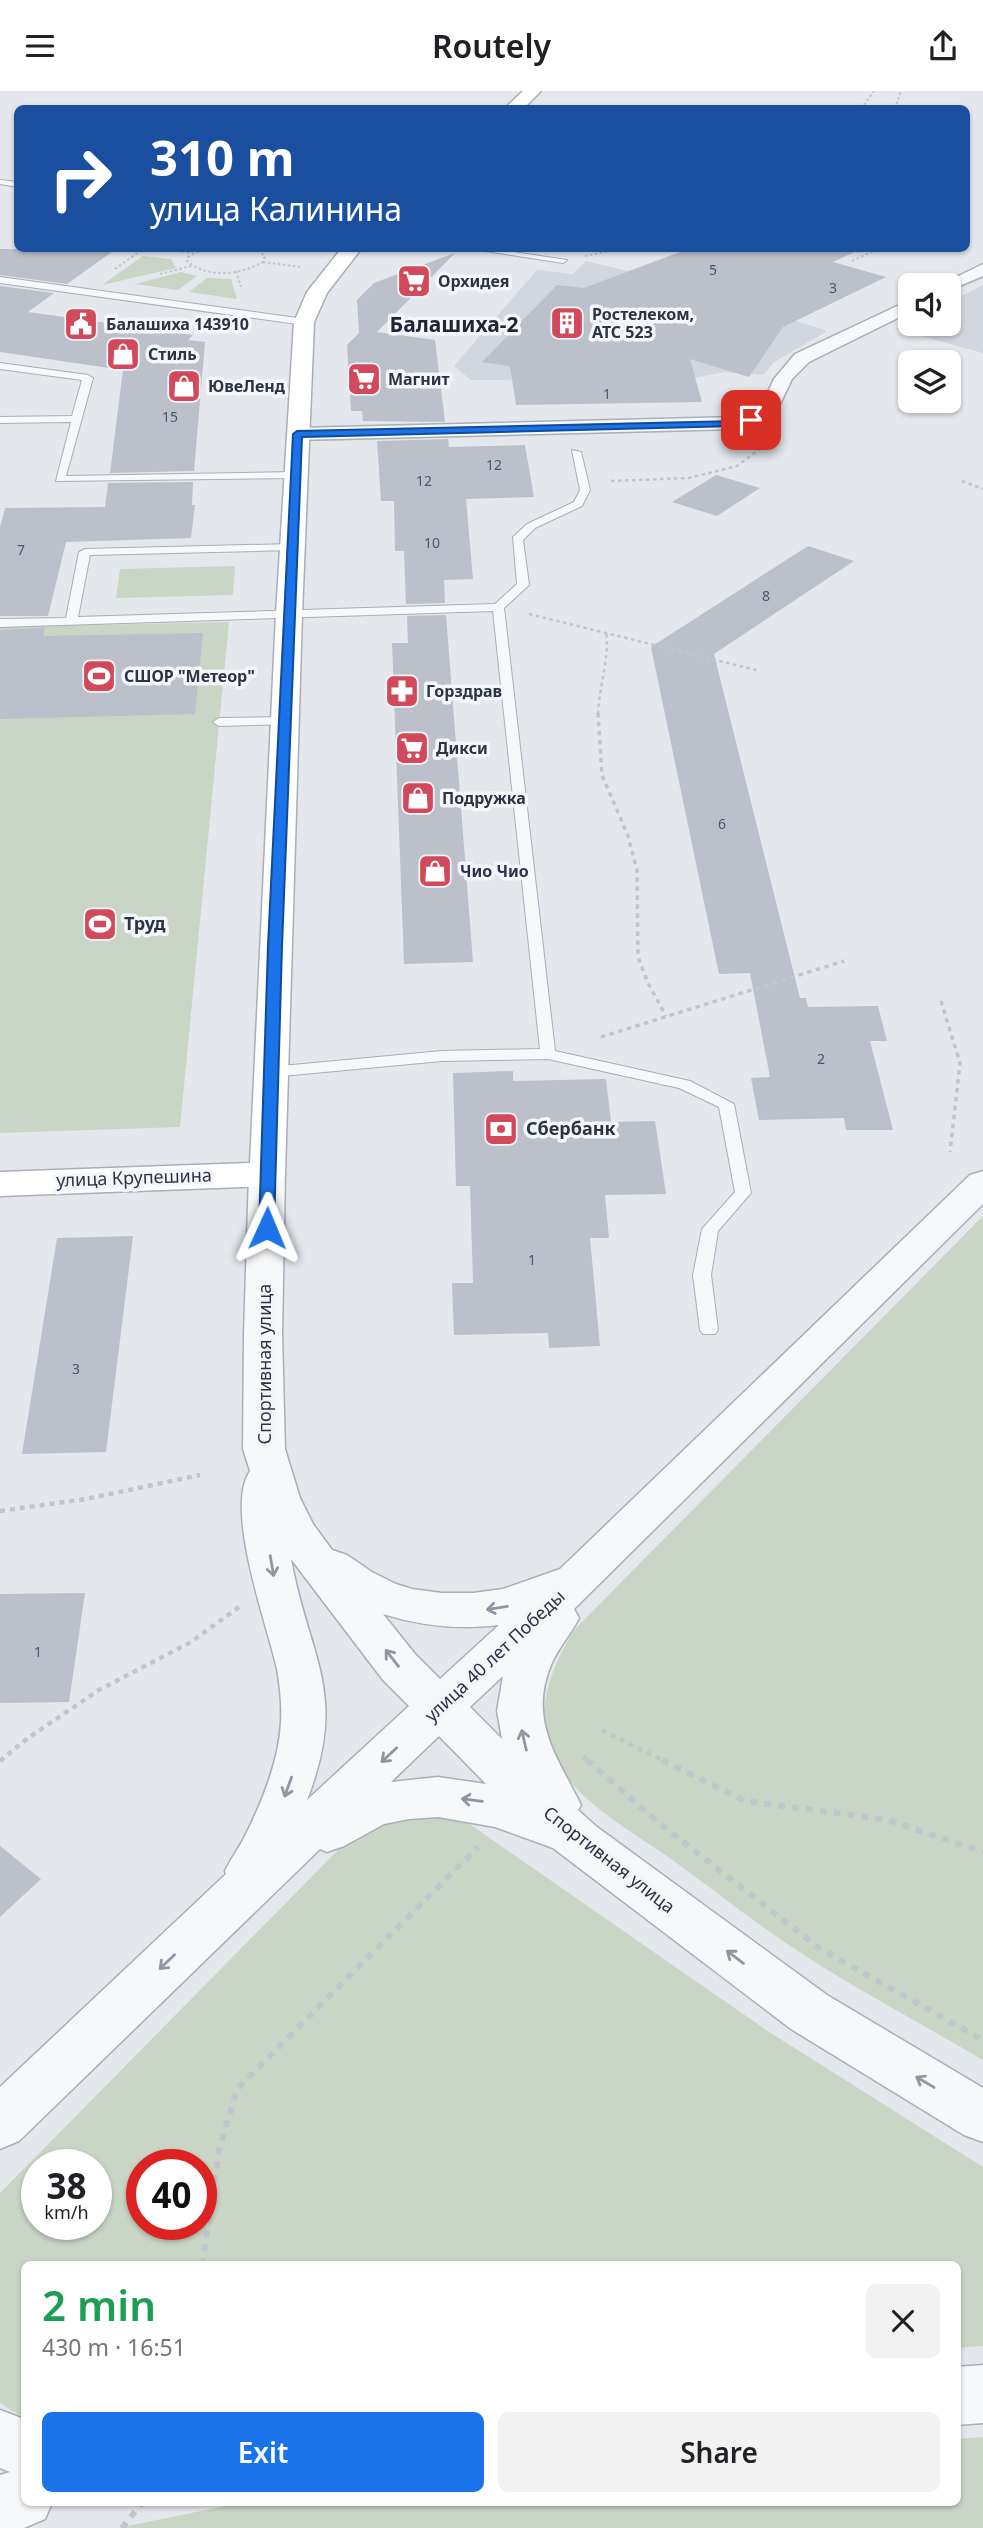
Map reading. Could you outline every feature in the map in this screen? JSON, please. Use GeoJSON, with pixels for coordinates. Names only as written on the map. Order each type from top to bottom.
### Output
{"type":"FeatureCollection","features":[{"type":"Feature","properties":{"kind":"main road"},"geometry":{"type":"LineString","coordinates":[[517,105],[533,91]]}},
{"type":"Feature","properties":{"kind":"main road"},"geometry":{"type":"LineString","coordinates":[[304,322],[317,292],[349,252]]}},
{"type":"Feature","properties":{"kind":"main road","name":"Спортивная улица"},"geometry":{"type":"LineString","coordinates":[[267,1174],[295,475],[304,322]]}},
{"type":"Feature","properties":{"kind":"main road","name":"улица Крупешина"},"geometry":{"type":"LineString","coordinates":[[0,1184],[267,1174]]}},
{"type":"Feature","properties":{"kind":"street"},"geometry":{"type":"LineString","coordinates":[[961,280],[983,269]]}},
{"type":"Feature","properties":{"kind":"street"},"geometry":{"type":"LineString","coordinates":[[297,434],[737,423],[765,417],[776,401],[778,387],[788,369],[802,358],[898,311]]}},
{"type":"Feature","properties":{"kind":"street","name":"Спортивная улица"},"geometry":{"type":"LineString","coordinates":[[267,1174],[263,1334],[264,1449],[279,1498],[297,1534],[399,1667],[580,1842],[809,2012],[983,2117]]}},
{"type":"Feature","properties":{"kind":"street","name":"улица 40 лет Победы"},"geometry":{"type":"LineString","coordinates":[[7,2119],[216,1915],[601,1557],[983,1183]]}},
{"type":"Feature","properties":{"kind":"street"},"geometry":{"type":"LineString","coordinates":[[216,1915],[253,1867],[274,1824],[290,1784],[304,1724],[300,1664],[275,1586],[268,1543],[264,1449]]}},
{"type":"Feature","properties":{"kind":"street"},"geometry":{"type":"LineString","coordinates":[[297,1534],[335,1570],[365,1587],[422,1608],[451,1611],[520,1604],[552,1588],[601,1557]]}},
{"type":"Feature","properties":{"kind":"street"},"geometry":{"type":"LineString","coordinates":[[580,1842],[526,1752],[520,1725],[519,1689],[531,1656],[544,1634],[584,1584],[601,1557]]}},
{"type":"Feature","properties":{"kind":"street"},"geometry":{"type":"LineString","coordinates":[[216,1915],[340,1821],[371,1807],[403,1798],[479,1801],[515,1811],[580,1842]]}},
{"type":"Feature","properties":{"kind":"street"},"geometry":{"type":"LineString","coordinates":[[961,2396],[983,2394]]}},
{"type":"Feature","properties":{"kind":"street"},"geometry":{"type":"LineString","coordinates":[[0,2439],[21,2447]]}},
{"type":"Feature","properties":{"kind":"street"},"geometry":{"type":"LineString","coordinates":[[0,2490],[21,2486]]}},
{"type":"Feature","properties":{"kind":"street"},"geometry":{"type":"LineString","coordinates":[[0,2505],[21,2499]]}},
{"type":"Feature","properties":{"kind":"lane"},"geometry":{"type":"LineString","coordinates":[[500,252],[563,260]]}},
{"type":"Feature","properties":{"kind":"lane"},"geometry":{"type":"LineString","coordinates":[[0,280],[304,322]]}},
{"type":"Feature","properties":{"kind":"lane"},"geometry":{"type":"LineString","coordinates":[[0,366],[88,378],[60,479],[295,475]]}},
{"type":"Feature","properties":{"kind":"lane"},"geometry":{"type":"LineString","coordinates":[[0,420],[76,419]]}},
{"type":"Feature","properties":{"kind":"lane"},"geometry":{"type":"LineString","coordinates":[[0,623],[498,607],[523,585],[517,539],[531,526],[578,504],[585,490],[576,452]]}},
{"type":"Feature","properties":{"kind":"lane"},"geometry":{"type":"LineString","coordinates":[[71,621],[85,552],[292,547]]}},
{"type":"Feature","properties":{"kind":"lane"},"geometry":{"type":"LineString","coordinates":[[498,607],[548,1053]]}},
{"type":"Feature","properties":{"kind":"lane"},"geometry":{"type":"LineString","coordinates":[[219,722],[285,721]]}},
{"type":"Feature","properties":{"kind":"lane"},"geometry":{"type":"LineString","coordinates":[[271,1072],[442,1056],[548,1053],[684,1084],[726,1104],[743,1193],[710,1229],[702,1275],[709,1330]]}},
{"type":"Feature","properties":{"kind":"path"},"geometry":{"type":"LineString","coordinates":[[184,252],[192,253],[187,261],[191,266],[211,272],[248,269],[263,262],[307,267]]}},
{"type":"Feature","properties":{"kind":"path"},"geometry":{"type":"LineString","coordinates":[[262,252],[265,256],[263,262]]}},
{"type":"Feature","properties":{"kind":"path"},"geometry":{"type":"LineString","coordinates":[[563,260],[605,252]]}},
{"type":"Feature","properties":{"kind":"path"},"geometry":{"type":"LineString","coordinates":[[852,261],[872,252]]}},
{"type":"Feature","properties":{"kind":"path"},"geometry":{"type":"LineString","coordinates":[[582,479],[628,482],[689,478],[737,466],[769,442]]}},
{"type":"Feature","properties":{"kind":"path"},"geometry":{"type":"LineString","coordinates":[[962,481],[983,489]]}},
{"type":"Feature","properties":{"kind":"path"},"geometry":{"type":"LineString","coordinates":[[498,607],[606,631],[760,671]]}},
{"type":"Feature","properties":{"kind":"path"},"geometry":{"type":"LineString","coordinates":[[606,631],[609,649],[604,656],[598,705],[601,774],[614,807],[631,836],[640,906],[636,951],[666,1016]]}},
{"type":"Feature","properties":{"kind":"path"},"geometry":{"type":"LineString","coordinates":[[548,1053],[844,961]]}},
{"type":"Feature","properties":{"kind":"path"},"geometry":{"type":"LineString","coordinates":[[941,1001],[960,1063],[950,1152]]}},
{"type":"Feature","properties":{"kind":"path"},"geometry":{"type":"LineString","coordinates":[[0,1511],[86,1499],[200,1475]]}},
{"type":"Feature","properties":{"kind":"path"},"geometry":{"type":"LineString","coordinates":[[0,1761],[99,1690],[191,1641],[245,1603]]}},
{"type":"Feature","properties":{"kind":"path"},"geometry":{"type":"LineString","coordinates":[[602,1730],[745,1801],[888,1820],[983,1852]]}},
{"type":"Feature","properties":{"kind":"path"},"geometry":{"type":"LineString","coordinates":[[577,1752],[659,1823],[818,1948],[983,2040]]}},
{"type":"Feature","properties":{"kind":"path"},"geometry":{"type":"LineString","coordinates":[[203,2261],[219,2150],[237,2089],[480,1846]]}},
{"type":"Feature","properties":{"kind":"path"},"geometry":{"type":"LineString","coordinates":[[122,2528],[140,2506]]}},
{"type":"Feature","properties":{"kind":"shaded area"},"geometry":{"type":"Polygon","coordinates":[[[586,261],[673,282],[827,331],[774,362],[763,375],[725,372],[678,381],[471,380],[454,366],[537,270],[573,274],[586,261]]]}},
{"type":"Feature","properties":{"kind":"shaded area"},"geometry":{"type":"Polygon","coordinates":[[[983,285],[983,353],[921,336],[961,336],[961,296],[983,285]]]}},
{"type":"Feature","properties":{"kind":"green space"},"geometry":{"type":"Polygon","coordinates":[[[143,256],[171,259],[176,268],[102,285],[143,256]]]}},
{"type":"Feature","properties":{"kind":"green space"},"geometry":{"type":"Polygon","coordinates":[[[181,272],[197,276],[178,290],[135,284],[181,272]]]}},
{"type":"Feature","properties":{"kind":"green space"},"geometry":{"type":"Polygon","coordinates":[[[207,278],[231,279],[237,299],[189,292],[207,278]]]}},
{"type":"Feature","properties":{"kind":"green space"},"geometry":{"type":"Polygon","coordinates":[[[235,566],[233,595],[116,598],[120,569],[235,566]]]}},
{"type":"Feature","properties":{"kind":"green space","name":"Труд"},"geometry":{"type":"Polygon","coordinates":[[[229,622],[180,1127],[0,1133],[0,627],[229,622]]]}},
{"type":"Feature","properties":{"kind":"green space"},"geometry":{"type":"Polygon","coordinates":[[[983,1216],[983,2060],[855,1987],[795,1949],[603,1812],[570,1782],[558,1767],[550,1750],[544,1719],[553,1673],[574,1630],[983,1216]]]}},
{"type":"Feature","properties":{"kind":"green space"},"geometry":{"type":"Polygon","coordinates":[[[439,1816],[468,1823],[766,2030],[983,2167],[983,2346],[961,2348],[961,2261],[21,2261],[21,2416],[0,2403],[0,2193],[21,2172],[21,2240],[112,2240],[112,2149],[43,2149],[347,1841],[402,1820],[439,1816]]]}},
{"type":"Feature","properties":{"kind":"green space"},"geometry":{"type":"Polygon","coordinates":[[[983,2437],[983,2528],[118,2528],[225,2506],[961,2506],[961,2439],[983,2437]]]}},
{"type":"Feature","properties":{"kind":"building"},"geometry":{"type":"Polygon","coordinates":[[[0,249],[14,249],[14,252],[112,252],[67,284],[0,275],[0,249]]]}},
{"type":"Feature","properties":{"kind":"building"},"geometry":{"type":"Polygon","coordinates":[[[680,252],[855,252],[833,262],[886,277],[783,327],[749,377],[690,359],[702,402],[516,405],[510,366],[482,362],[557,285],[584,288],[680,252]]]}},
{"type":"Feature","properties":{"kind":"building"},"geometry":{"type":"Polygon","coordinates":[[[455,253],[377,332],[435,340],[445,422],[363,421],[362,411],[351,411],[347,345],[359,333],[357,300],[374,283],[455,253]]]}},
{"type":"Feature","properties":{"kind":"building"},"geometry":{"type":"Polygon","coordinates":[[[0,286],[54,293],[28,312],[193,335],[188,340],[205,342],[194,471],[110,473],[123,370],[0,352],[0,286]]]}},
{"type":"Feature","properties":{"kind":"building"},"geometry":{"type":"Polygon","coordinates":[[[448,439],[449,447],[525,445],[534,497],[466,499],[473,579],[444,580],[445,603],[406,604],[404,551],[395,551],[394,501],[381,501],[377,441],[448,439]]]}},
{"type":"Feature","properties":{"kind":"building"},"geometry":{"type":"Polygon","coordinates":[[[716,475],[760,488],[717,516],[672,502],[716,475]]]}},
{"type":"Feature","properties":{"kind":"building"},"geometry":{"type":"Polygon","coordinates":[[[193,482],[192,505],[195,505],[191,538],[66,542],[48,616],[0,616],[0,528],[5,508],[105,507],[108,483],[193,482]]]}},
{"type":"Feature","properties":{"kind":"building"},"geometry":{"type":"Polygon","coordinates":[[[808,546],[854,561],[714,654],[800,998],[806,998],[808,1007],[878,1006],[887,1041],[870,1041],[893,1130],[846,1130],[844,1118],[759,1120],[751,1078],[770,1077],[750,973],[719,974],[651,647],[808,546]]]}},
{"type":"Feature","properties":{"kind":"building"},"geometry":{"type":"Polygon","coordinates":[[[446,615],[473,962],[404,964],[392,643],[408,643],[407,616],[446,615]]]}},
{"type":"Feature","properties":{"kind":"building","name":"СШОР \"Метеор\""},"geometry":{"type":"Polygon","coordinates":[[[45,628],[43,636],[203,633],[195,714],[0,719],[0,630],[45,628]]]}},
{"type":"Feature","properties":{"kind":"building"},"geometry":{"type":"Polygon","coordinates":[[[513,1071],[513,1081],[606,1079],[611,1122],[655,1121],[666,1194],[605,1195],[609,1238],[590,1238],[600,1346],[549,1348],[548,1333],[454,1335],[452,1283],[473,1283],[470,1186],[456,1186],[453,1073],[513,1071]]]}},
{"type":"Feature","properties":{"kind":"building"},"geometry":{"type":"Polygon","coordinates":[[[133,1236],[106,1452],[22,1454],[57,1238],[133,1236]]]}},
{"type":"Feature","properties":{"kind":"building"},"geometry":{"type":"Polygon","coordinates":[[[85,1593],[69,1702],[0,1703],[0,1594],[85,1593]]]}},
{"type":"Feature","properties":{"kind":"building"},"geometry":{"type":"Polygon","coordinates":[[[0,1846],[41,1879],[0,1917],[0,1846]]]}},
{"type":"Feature","properties":{"kind":"place","name":"Орхидея"},"geometry":{"type":"Point","coordinates":[414,281]}},
{"type":"Feature","properties":{"kind":"place","name":"Ростелеком, АТС 523"},"geometry":{"type":"Point","coordinates":[567,323]}},
{"type":"Feature","properties":{"kind":"place","name":"Балашиха 143910"},"geometry":{"type":"Point","coordinates":[81,324]}},
{"type":"Feature","properties":{"kind":"place","name":"Стиль"},"geometry":{"type":"Point","coordinates":[123,354]}},
{"type":"Feature","properties":{"kind":"place","name":"Магнит"},"geometry":{"type":"Point","coordinates":[364,379]}},
{"type":"Feature","properties":{"kind":"place","name":"ЮвеЛенд"},"geometry":{"type":"Point","coordinates":[184,386]}},
{"type":"Feature","properties":{"kind":"place","name":"СШОР \"Метеор\""},"geometry":{"type":"Point","coordinates":[99,676]}},
{"type":"Feature","properties":{"kind":"place","name":"Горздрав"},"geometry":{"type":"Point","coordinates":[402,691]}},
{"type":"Feature","properties":{"kind":"place","name":"Дикси"},"geometry":{"type":"Point","coordinates":[412,748]}},
{"type":"Feature","properties":{"kind":"place","name":"Подружка"},"geometry":{"type":"Point","coordinates":[418,798]}},
{"type":"Feature","properties":{"kind":"place","name":"Чио Чио"},"geometry":{"type":"Point","coordinates":[435,871]}},
{"type":"Feature","properties":{"kind":"place","name":"Труд"},"geometry":{"type":"Point","coordinates":[100,924]}},
{"type":"Feature","properties":{"kind":"place","name":"Сбербанк"},"geometry":{"type":"Point","coordinates":[501,1129]}},
{"type":"Feature","properties":{"kind":"district","name":"Балашиха-2"},"geometry":{"type":"Point","coordinates":[454,325]}},
{"type":"Feature","properties":{"kind":"route"},"geometry":{"type":"LineString","coordinates":[[267,1228],[275,946],[297,434],[737,423],[751,420]]}}]}
